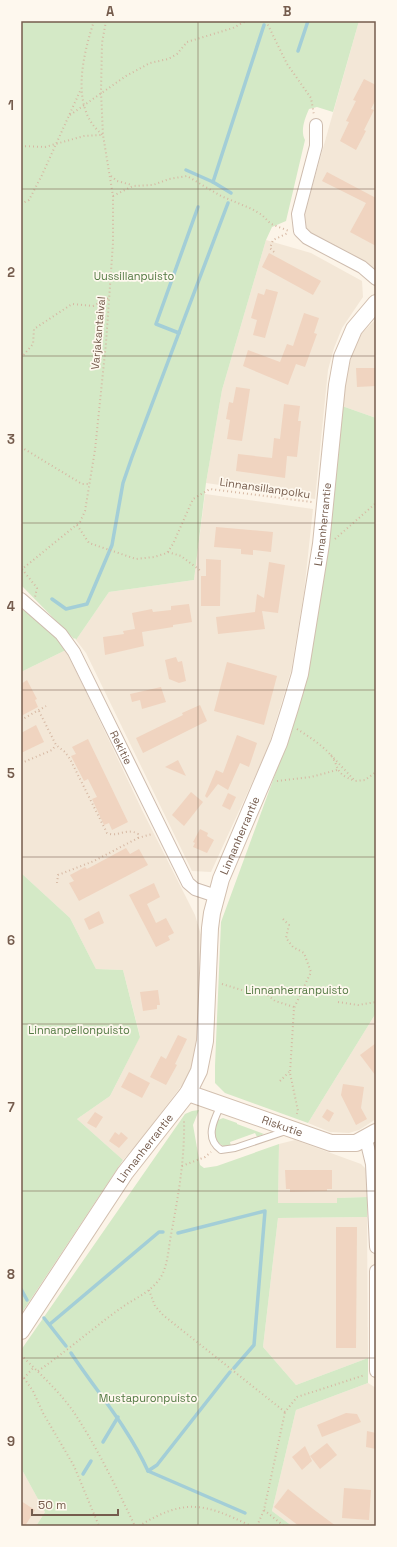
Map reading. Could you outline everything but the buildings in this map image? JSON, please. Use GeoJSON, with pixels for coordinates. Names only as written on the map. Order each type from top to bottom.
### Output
{"type":"FeatureCollection","features":[{"type":"Feature","properties":{"kind":"street"},"geometry":{"type":"LineString","coordinates":[[316,125],[316,146],[298,214],[300,231],[307,238],[362,267],[376,279]]}},
{"type":"Feature","properties":{"kind":"street","name":"Linnanherrantie"},"geometry":{"type":"LineString","coordinates":[[21,1331],[125,1174],[188,1093],[199,1071],[204,1052],[210,931],[216,896],[221,879],[264,780],[286,722],[300,674],[321,544],[337,385],[342,357],[354,329],[376,303]]}},
{"type":"Feature","properties":{"kind":"street","name":"Rekitie"},"geometry":{"type":"LineString","coordinates":[[21,599],[61,634],[74,652],[188,883],[195,889],[216,896]]}},
{"type":"Feature","properties":{"kind":"street","name":"Riskutie"},"geometry":{"type":"LineString","coordinates":[[188,1093],[221,1105],[293,1125],[322,1141],[339,1144],[356,1143],[371,1136]]}},
{"type":"Feature","properties":{"kind":"street"},"geometry":{"type":"LineString","coordinates":[[371,1136],[376,1247]]}},
{"type":"Feature","properties":{"kind":"street"},"geometry":{"type":"LineString","coordinates":[[373,1373],[376,1272]]}},
{"type":"Feature","properties":{"kind":"lane"},"geometry":{"type":"LineString","coordinates":[[221,1105],[211,1131],[217,1148],[226,1150],[293,1125]]}},
{"type":"Feature","properties":{"kind":"path"},"geometry":{"type":"LineString","coordinates":[[21,204],[29,200],[81,89],[86,50],[94,21]]}},
{"type":"Feature","properties":{"kind":"path","name":"Varjakantaival"},"geometry":{"type":"LineString","coordinates":[[22,570],[76,525],[85,511],[90,484],[114,243],[113,196],[103,135],[101,92],[102,43],[106,21]]}},
{"type":"Feature","properties":{"kind":"path"},"geometry":{"type":"LineString","coordinates":[[70,115],[126,76],[150,63],[177,54],[187,42],[233,28],[246,21]]}},
{"type":"Feature","properties":{"kind":"path"},"geometry":{"type":"LineString","coordinates":[[266,21],[287,64],[311,98],[316,125]]}},
{"type":"Feature","properties":{"kind":"path"},"geometry":{"type":"LineString","coordinates":[[81,89],[88,117],[95,129],[103,135]]}},
{"type":"Feature","properties":{"kind":"path"},"geometry":{"type":"LineString","coordinates":[[21,146],[45,147],[84,136],[103,135]]}},
{"type":"Feature","properties":{"kind":"path"},"geometry":{"type":"LineString","coordinates":[[110,174],[117,180],[133,186],[153,185],[169,179],[187,176],[221,196],[252,209],[262,215],[271,224],[292,232]]}},
{"type":"Feature","properties":{"kind":"path"},"geometry":{"type":"LineString","coordinates":[[113,196],[133,186]]}},
{"type":"Feature","properties":{"kind":"path"},"geometry":{"type":"LineString","coordinates":[[291,227],[292,232]]}},
{"type":"Feature","properties":{"kind":"path"},"geometry":{"type":"LineString","coordinates":[[274,252],[270,248],[273,240],[292,232]]}},
{"type":"Feature","properties":{"kind":"path"},"geometry":{"type":"LineString","coordinates":[[21,358],[33,344],[34,329],[72,304],[93,306],[109,298]]}},
{"type":"Feature","properties":{"kind":"path"},"geometry":{"type":"LineString","coordinates":[[21,446],[82,484],[90,484]]}},
{"type":"Feature","properties":{"kind":"path","name":"Linnansillanpolku"},"geometry":{"type":"LineString","coordinates":[[174,544],[193,500],[210,489],[319,503]]}},
{"type":"Feature","properties":{"kind":"path"},"geometry":{"type":"LineString","coordinates":[[332,541],[376,503]]}},
{"type":"Feature","properties":{"kind":"path"},"geometry":{"type":"LineString","coordinates":[[76,525],[89,543],[136,559],[154,557],[167,552],[174,544]]}},
{"type":"Feature","properties":{"kind":"path"},"geometry":{"type":"LineString","coordinates":[[174,544],[174,551],[176,554]]}},
{"type":"Feature","properties":{"kind":"path"},"geometry":{"type":"LineString","coordinates":[[167,552],[176,554],[201,571]]}},
{"type":"Feature","properties":{"kind":"path"},"geometry":{"type":"LineString","coordinates":[[22,570],[37,588],[33,602]]}},
{"type":"Feature","properties":{"kind":"path"},"geometry":{"type":"LineString","coordinates":[[21,720],[46,706]]}},
{"type":"Feature","properties":{"kind":"path"},"geometry":{"type":"LineString","coordinates":[[39,711],[56,745],[65,752],[70,759],[106,833],[112,836],[131,831],[138,834],[138,838],[94,861],[58,875],[57,883]]}},
{"type":"Feature","properties":{"kind":"path"},"geometry":{"type":"LineString","coordinates":[[286,722],[317,741],[355,781]]}},
{"type":"Feature","properties":{"kind":"path"},"geometry":{"type":"LineString","coordinates":[[21,761],[24,762],[52,750],[56,745]]}},
{"type":"Feature","properties":{"kind":"path"},"geometry":{"type":"LineString","coordinates":[[330,754],[337,770],[342,776],[355,781],[365,780],[376,772]]}},
{"type":"Feature","properties":{"kind":"path"},"geometry":{"type":"LineString","coordinates":[[264,780],[304,778],[337,770]]}},
{"type":"Feature","properties":{"kind":"path"},"geometry":{"type":"LineString","coordinates":[[283,919],[289,925],[286,938],[293,947],[304,953],[311,972],[294,1008],[290,1071],[298,1111],[293,1125]]}},
{"type":"Feature","properties":{"kind":"path"},"geometry":{"type":"LineString","coordinates":[[220,984],[245,991],[264,992],[275,1001],[294,1008]]}},
{"type":"Feature","properties":{"kind":"path"},"geometry":{"type":"LineString","coordinates":[[338,1002],[358,1005],[376,1002]]}},
{"type":"Feature","properties":{"kind":"path"},"geometry":{"type":"LineString","coordinates":[[280,1082],[290,1071]]}},
{"type":"Feature","properties":{"kind":"path"},"geometry":{"type":"LineString","coordinates":[[38,1371],[68,1350],[121,1308],[149,1290],[159,1280],[166,1263],[180,1192],[184,1116]]}},
{"type":"Feature","properties":{"kind":"path"},"geometry":{"type":"LineString","coordinates":[[182,1166],[204,1157],[217,1148]]}},
{"type":"Feature","properties":{"kind":"path"},"geometry":{"type":"LineString","coordinates":[[149,1290],[155,1306],[163,1315],[285,1412]]}},
{"type":"Feature","properties":{"kind":"path"},"geometry":{"type":"LineString","coordinates":[[21,1355],[38,1371],[73,1411],[103,1462],[135,1526]]}},
{"type":"Feature","properties":{"kind":"path"},"geometry":{"type":"LineString","coordinates":[[24,1378],[34,1368]]}},
{"type":"Feature","properties":{"kind":"path"},"geometry":{"type":"LineString","coordinates":[[257,1526],[264,1510],[285,1412],[297,1397],[373,1373]]}},
{"type":"Feature","properties":{"kind":"path"},"geometry":{"type":"LineString","coordinates":[[21,1375],[34,1391],[44,1413],[74,1466],[99,1526]]}},
{"type":"Feature","properties":{"kind":"path"},"geometry":{"type":"LineString","coordinates":[[140,1526],[160,1513],[178,1507],[194,1507],[214,1510],[251,1526]]}},
{"type":"Feature","properties":{"kind":"path"},"geometry":{"type":"LineString","coordinates":[[264,1510],[284,1526]]}},
{"type":"Feature","properties":{"kind":"shaded area"},"geometry":{"type":"Polygon","coordinates":[[[359,21],[376,21],[376,270],[307,232],[303,219],[359,21]]]}},
{"type":"Feature","properties":{"kind":"shaded area"},"geometry":{"type":"Polygon","coordinates":[[[266,240],[311,253],[362,281],[363,297],[342,328],[334,348],[328,370],[315,499],[206,483],[222,390],[266,240]]]}},
{"type":"Feature","properties":{"kind":"shaded area"},"geometry":{"type":"Polygon","coordinates":[[[376,319],[376,418],[342,406],[347,372],[358,337],[376,319]]]}},
{"type":"Feature","properties":{"kind":"shaded area"},"geometry":{"type":"Polygon","coordinates":[[[205,494],[313,509],[304,592],[291,671],[268,748],[211,872],[192,871],[86,653],[76,640],[109,592],[194,580],[205,494]]]}},
{"type":"Feature","properties":{"kind":"shaded area"},"geometry":{"type":"Polygon","coordinates":[[[70,648],[77,673],[142,810],[195,915],[202,938],[199,1042],[195,1068],[138,1143],[123,1160],[77,1119],[110,1096],[140,1036],[123,970],[96,969],[70,918],[21,873],[21,672],[70,648]]]}},
{"type":"Feature","properties":{"kind":"shaded area"},"geometry":{"type":"Polygon","coordinates":[[[376,1013],[376,1119],[359,1130],[349,1133],[330,1132],[308,1123],[376,1013]]]}},
{"type":"Feature","properties":{"kind":"shaded area"},"geometry":{"type":"Polygon","coordinates":[[[295,1140],[361,1164],[366,1169],[368,1176],[367,1197],[337,1198],[337,1203],[278,1203],[279,1144],[295,1140]]]}},
{"type":"Feature","properties":{"kind":"shaded area"},"geometry":{"type":"Polygon","coordinates":[[[367,1217],[368,1358],[296,1385],[263,1347],[278,1218],[367,1217]]]}},
{"type":"Feature","properties":{"kind":"shaded area"},"geometry":{"type":"Polygon","coordinates":[[[368,1383],[376,1388],[376,1526],[292,1526],[272,1511],[296,1410],[368,1383]]]}},
{"type":"Feature","properties":{"kind":"shaded area"},"geometry":{"type":"Polygon","coordinates":[[[21,1468],[45,1512],[36,1526],[21,1526],[21,1468]]]}},
{"type":"Feature","properties":{"kind":"green space","name":"Uussillanpuisto"},"geometry":{"type":"Polygon","coordinates":[[[21,21],[359,21],[333,112],[317,107],[309,109],[307,113],[303,129],[305,140],[286,221],[272,227],[266,240],[222,390],[206,483],[194,580],[109,592],[76,640],[21,585],[21,21]]]}},
{"type":"Feature","properties":{"kind":"green space","name":"Linnanherranpuisto"},"geometry":{"type":"Polygon","coordinates":[[[342,406],[376,418],[376,1013],[308,1123],[225,1093],[215,1083],[221,922],[291,731],[342,406]]]}},
{"type":"Feature","properties":{"kind":"green space"},"geometry":{"type":"Polygon","coordinates":[[[21,608],[70,648],[21,672],[21,608]]]}},
{"type":"Feature","properties":{"kind":"green space","name":"Linnanpellonpuisto"},"geometry":{"type":"Polygon","coordinates":[[[21,873],[70,918],[96,969],[123,970],[140,1037],[110,1096],[77,1119],[123,1160],[21,1314],[21,873]]]}},
{"type":"Feature","properties":{"kind":"green space","name":"Mustapuronpuisto"},"geometry":{"type":"Polygon","coordinates":[[[199,1110],[193,1125],[200,1165],[204,1168],[217,1166],[279,1144],[278,1203],[337,1203],[337,1198],[367,1197],[367,1217],[278,1218],[263,1347],[296,1385],[368,1358],[368,1383],[296,1410],[272,1511],[292,1526],[36,1526],[45,1512],[21,1468],[21,1350],[185,1114],[199,1110]]]}},
{"type":"Feature","properties":{"kind":"green space"},"geometry":{"type":"Polygon","coordinates":[[[223,1118],[264,1134],[257,1137],[255,1133],[230,1142],[231,1146],[223,1146],[215,1138],[214,1131],[218,1120],[223,1118]]]}},
{"type":"Feature","properties":{"kind":"waterway"},"geometry":{"type":"LineString","coordinates":[[298,51],[308,21]]}},
{"type":"Feature","properties":{"kind":"waterway"},"geometry":{"type":"LineString","coordinates":[[213,182],[264,25]]}},
{"type":"Feature","properties":{"kind":"waterway"},"geometry":{"type":"LineString","coordinates":[[186,170],[213,182],[231,193]]}},
{"type":"Feature","properties":{"kind":"waterway"},"geometry":{"type":"LineString","coordinates":[[52,599],[66,609],[87,604],[112,545],[123,483],[132,457],[228,203]]}},
{"type":"Feature","properties":{"kind":"waterway"},"geometry":{"type":"LineString","coordinates":[[179,333],[156,324],[198,207]]}},
{"type":"Feature","properties":{"kind":"waterway"},"geometry":{"type":"LineString","coordinates":[[178,1233],[265,1211],[254,1345],[234,1368]]}},
{"type":"Feature","properties":{"kind":"waterway"},"geometry":{"type":"LineString","coordinates":[[50,1324],[159,1232],[163,1232]]}},
{"type":"Feature","properties":{"kind":"waterway"},"geometry":{"type":"LineString","coordinates":[[21,1289],[27,1300]]}},
{"type":"Feature","properties":{"kind":"waterway"},"geometry":{"type":"LineString","coordinates":[[44,1318],[66,1346]]}},
{"type":"Feature","properties":{"kind":"waterway"},"geometry":{"type":"LineString","coordinates":[[71,1353],[122,1425],[148,1471],[245,1513]]}},
{"type":"Feature","properties":{"kind":"waterway"},"geometry":{"type":"LineString","coordinates":[[148,1471],[157,1465],[230,1372]]}},
{"type":"Feature","properties":{"kind":"waterway"},"geometry":{"type":"LineString","coordinates":[[103,1442],[118,1417]]}},
{"type":"Feature","properties":{"kind":"waterway"},"geometry":{"type":"LineString","coordinates":[[83,1474],[91,1461]]}}]}
